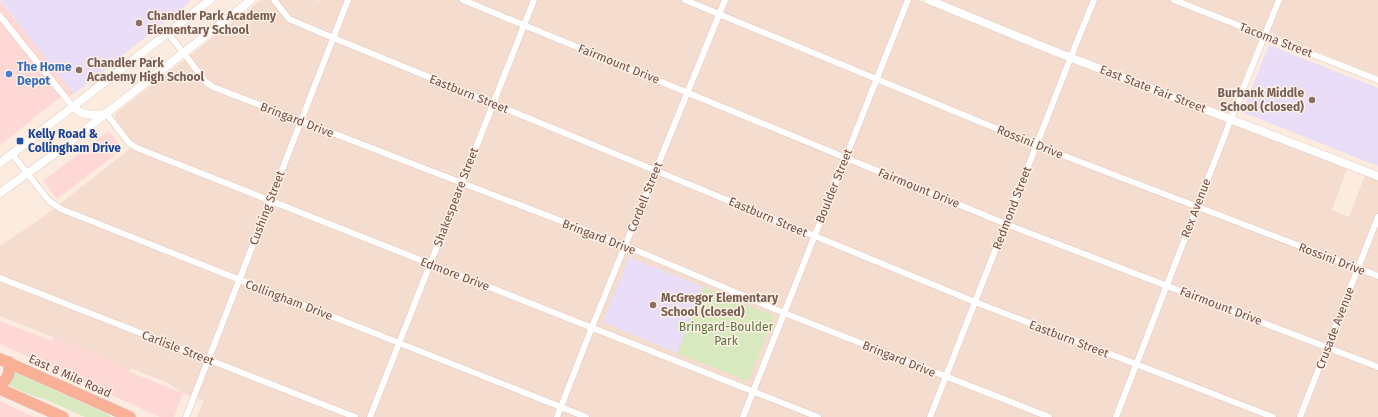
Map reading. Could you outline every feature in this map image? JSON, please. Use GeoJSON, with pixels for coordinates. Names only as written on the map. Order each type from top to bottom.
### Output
{"type":"FeatureCollection","features":[{"type":"Feature","properties":{"kind":"highway"},"geometry":{"type":"LineString","coordinates":[[0,384],[8,377],[10,371],[4,360]]}},
{"type":"Feature","properties":{"kind":"highway","name":"East 8 Mile Road"},"geometry":{"type":"LineString","coordinates":[[4,360],[116,414],[130,417]]}},
{"type":"Feature","properties":{"kind":"highway"},"geometry":{"type":"LineString","coordinates":[[0,389],[63,417]]}},
{"type":"Feature","properties":{"kind":"street"},"geometry":{"type":"LineString","coordinates":[[0,163],[210,0]]}},
{"type":"Feature","properties":{"kind":"street"},"geometry":{"type":"LineString","coordinates":[[0,193],[27,174],[251,0]]}},
{"type":"Feature","properties":{"kind":"street","name":"Eastburn Street"},"geometry":{"type":"LineString","coordinates":[[274,0],[289,19],[333,38],[975,302],[1273,417]]}},
{"type":"Feature","properties":{"kind":"street","name":"Cushing Street"},"geometry":{"type":"LineString","coordinates":[[186,417],[348,0]]}},
{"type":"Feature","properties":{"kind":"street","name":"Fairmount Drive"},"geometry":{"type":"LineString","coordinates":[[463,0],[1006,224],[1378,367]]}},
{"type":"Feature","properties":{"kind":"street","name":"Shakespeare Street"},"geometry":{"type":"LineString","coordinates":[[370,417],[534,0]]}},
{"type":"Feature","properties":{"kind":"street","name":"Rossini Drive"},"geometry":{"type":"LineString","coordinates":[[685,0],[1036,145],[1378,276]]}},
{"type":"Feature","properties":{"kind":"street","name":"Cordell Street"},"geometry":{"type":"LineString","coordinates":[[557,417],[725,0]]}},
{"type":"Feature","properties":{"kind":"street","name":"Boulder Street"},"geometry":{"type":"LineString","coordinates":[[743,417],[908,0]]}},
{"type":"Feature","properties":{"kind":"street","name":"East State Fair Street"},"geometry":{"type":"LineString","coordinates":[[929,0],[1071,57],[1378,176]]}},
{"type":"Feature","properties":{"kind":"street","name":"Redmond Street"},"geometry":{"type":"LineString","coordinates":[[930,417],[1094,0]]}},
{"type":"Feature","properties":{"kind":"street","name":"Tacoma Street"},"geometry":{"type":"LineString","coordinates":[[1174,0],[1378,80]]}},
{"type":"Feature","properties":{"kind":"street","name":"Rex Avenue"},"geometry":{"type":"LineString","coordinates":[[1116,417],[1166,285],[1279,0]]}},
{"type":"Feature","properties":{"kind":"street"},"geometry":{"type":"LineString","coordinates":[[0,16],[78,112],[88,115],[106,113]]}},
{"type":"Feature","properties":{"kind":"street","name":"Bringard Drive"},"geometry":{"type":"LineString","coordinates":[[168,33],[206,82],[213,87],[461,184],[626,246],[784,313],[1050,417]]}},
{"type":"Feature","properties":{"kind":"street","name":"Edmore Drive"},"geometry":{"type":"LineString","coordinates":[[106,113],[131,146],[818,417]]}},
{"type":"Feature","properties":{"kind":"street","name":"Collingham Drive"},"geometry":{"type":"LineString","coordinates":[[12,154],[49,202],[55,207],[586,417]]}},
{"type":"Feature","properties":{"kind":"street","name":"Crusade Avenue"},"geometry":{"type":"LineString","coordinates":[[1300,417],[1378,217]]}},
{"type":"Feature","properties":{"kind":"street","name":"Carlisle Street"},"geometry":{"type":"LineString","coordinates":[[0,278],[355,417]]}},
{"type":"Feature","properties":{"kind":"shaded area","name":"Chandler Park Academy High School"},"geometry":{"type":"Polygon","coordinates":[[[0,0],[192,0],[74,94],[0,0]]]}},
{"type":"Feature","properties":{"kind":"shaded area"},"geometry":{"type":"Polygon","coordinates":[[[261,0],[317,0],[318,2],[320,0],[918,0],[1045,52],[1086,66],[1347,169],[1332,210],[1349,217],[1365,175],[1378,181],[1378,417],[197,417],[204,401],[183,393],[168,383],[0,316],[0,246],[39,220],[135,145],[114,118],[116,113],[261,0]]]}},
{"type":"Feature","properties":{"kind":"shaded area"},"geometry":{"type":"Polygon","coordinates":[[[938,0],[1378,0],[1378,76],[1263,30],[1230,111],[1226,113],[938,0]]]}},
{"type":"Feature","properties":{"kind":"shaded area"},"geometry":{"type":"Polygon","coordinates":[[[0,1],[74,94],[58,99],[0,145],[0,1]]]}},
{"type":"Feature","properties":{"kind":"shaded area","name":"Burbank Middle School (closed)"},"geometry":{"type":"Polygon","coordinates":[[[1269,45],[1378,88],[1378,166],[1242,112],[1269,45]]]}},
{"type":"Feature","properties":{"kind":"shaded area"},"geometry":{"type":"Polygon","coordinates":[[[109,131],[123,149],[57,199],[43,181],[109,131]]]}},
{"type":"Feature","properties":{"kind":"shaded area","name":"McGregor Elementary School (closed)"},"geometry":{"type":"Polygon","coordinates":[[[629,257],[703,287],[677,353],[603,322],[629,257]]]}},
{"type":"Feature","properties":{"kind":"shaded area"},"geometry":{"type":"Polygon","coordinates":[[[0,321],[52,341],[54,337],[131,368],[129,372],[183,393],[174,417],[160,417],[0,344],[0,321]]]}},
{"type":"Feature","properties":{"kind":"shaded area"},"geometry":{"type":"Polygon","coordinates":[[[0,401],[34,417],[0,417],[0,401]]]}},
{"type":"Feature","properties":{"kind":"green space","name":"Bringard-Boulder Park"},"geometry":{"type":"Polygon","coordinates":[[[703,287],[774,316],[748,381],[677,353],[703,287]]]}},
{"type":"Feature","properties":{"kind":"green space"},"geometry":{"type":"Polygon","coordinates":[[[14,372],[111,417],[85,417],[8,385],[14,372]]]}},
{"type":"Feature","properties":{"kind":"place","name":"Chandler Park Academy Elementary School"},"geometry":{"type":"Point","coordinates":[139,23]}},
{"type":"Feature","properties":{"kind":"place","name":"Chandler Park Academy High School"},"geometry":{"type":"Point","coordinates":[79,70]}},
{"type":"Feature","properties":{"kind":"place","name":"The Home Depot"},"geometry":{"type":"Point","coordinates":[9,74]}},
{"type":"Feature","properties":{"kind":"place","name":"Burbank Middle School (closed)"},"geometry":{"type":"Point","coordinates":[1312,100]}},
{"type":"Feature","properties":{"kind":"place","name":"Kelly Road & Collingham Drive"},"geometry":{"type":"Point","coordinates":[20,141]}},
{"type":"Feature","properties":{"kind":"place","name":"McGregor Elementary School (closed)"},"geometry":{"type":"Point","coordinates":[653,305]}}]}
